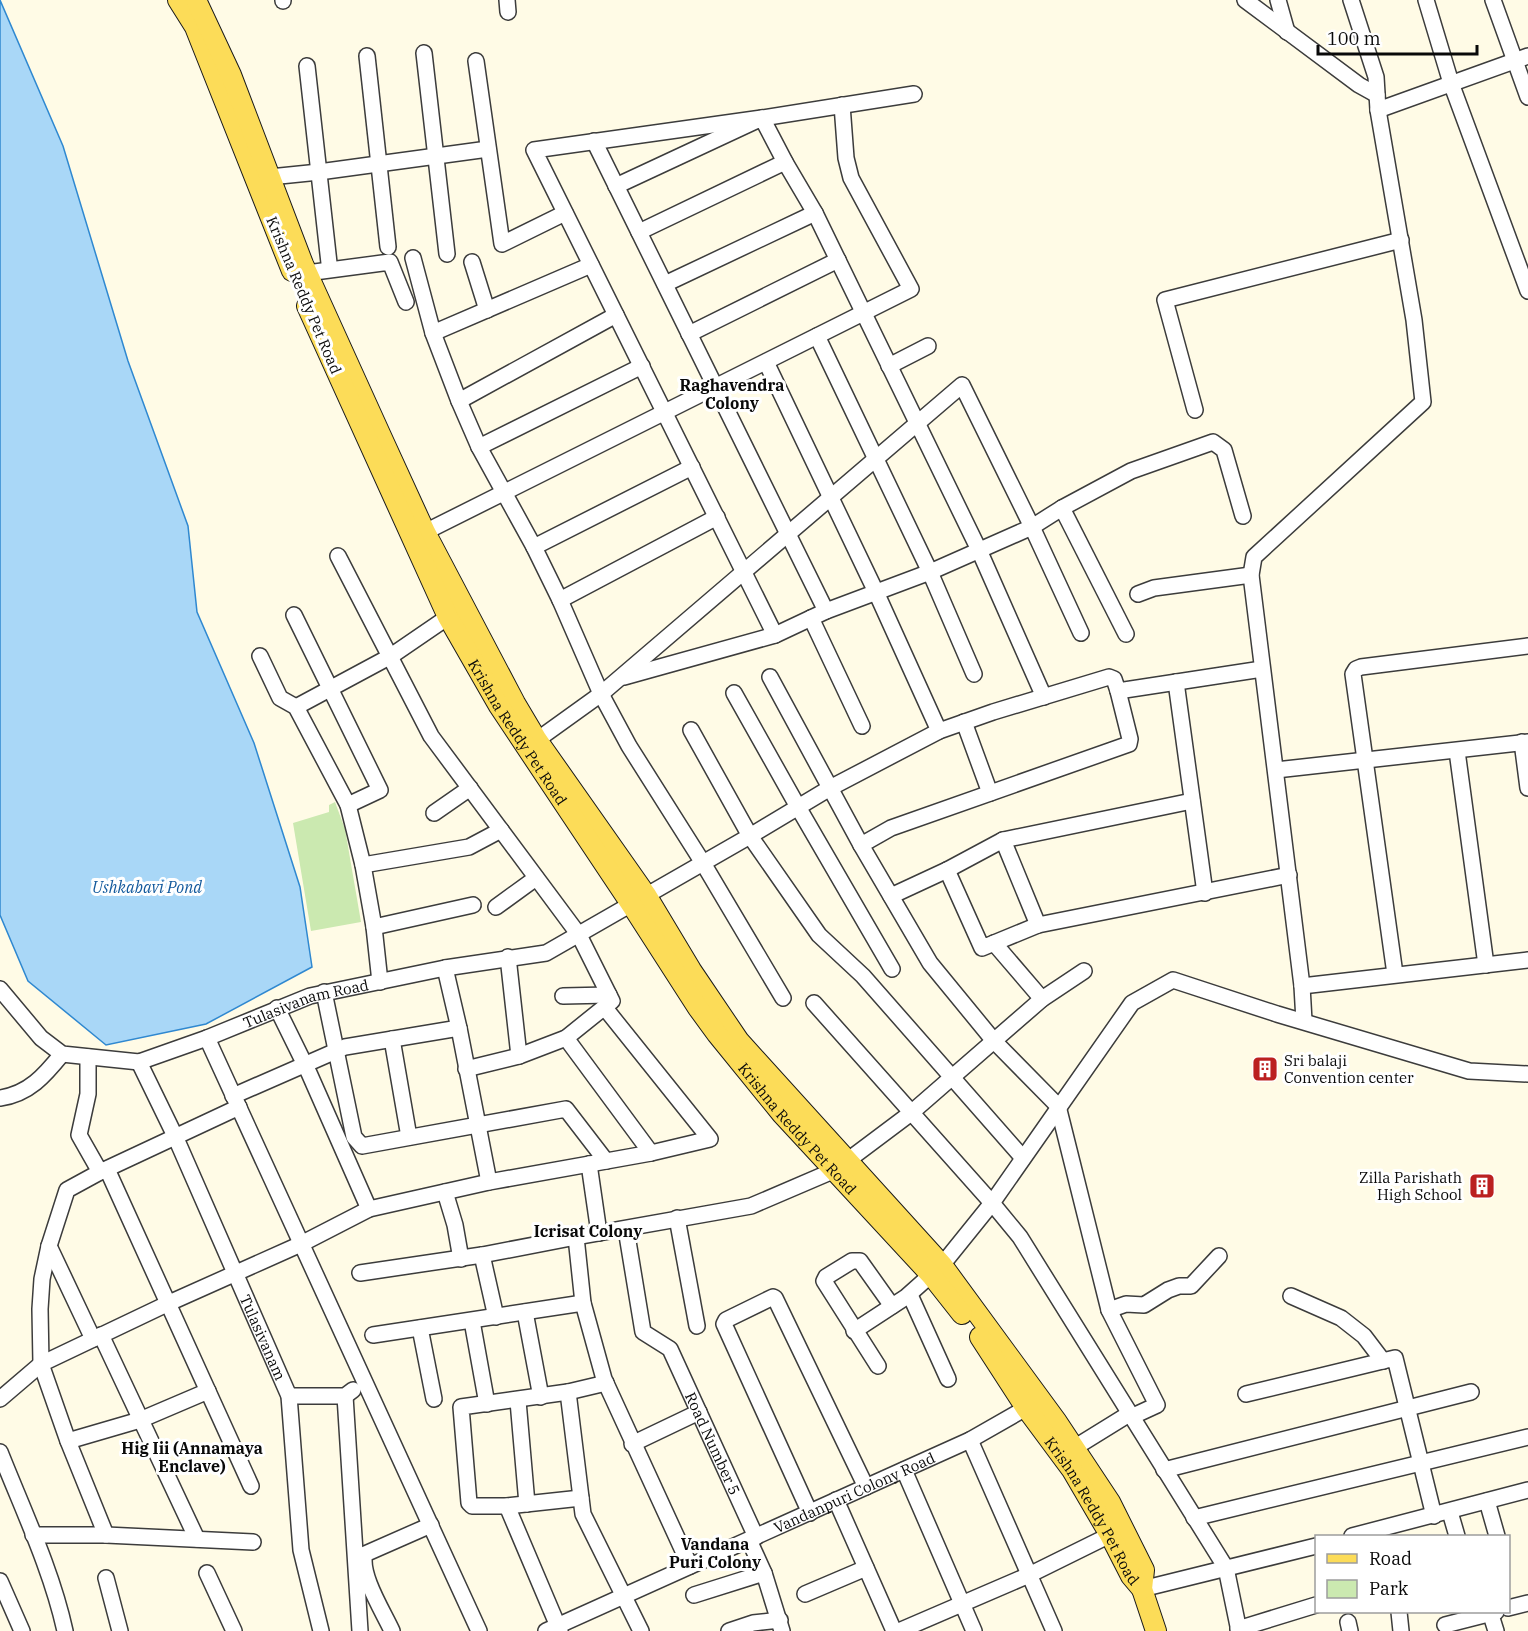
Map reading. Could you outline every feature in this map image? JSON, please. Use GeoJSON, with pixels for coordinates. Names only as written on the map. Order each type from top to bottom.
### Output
{"type":"FeatureCollection","features":[{"type":"Feature","properties":{"kind":"main road","name":"Krishna Reddy Pet Road"},"geometry":{"type":"LineString","coordinates":[[178,0],[195,27],[293,275],[418,536],[537,740],[639,899]]}},
{"type":"Feature","properties":{"kind":"main road","name":"Krishna Reddy Pet Road"},"geometry":{"type":"LineString","coordinates":[[195,0],[231,75],[307,273],[418,536],[448,617],[498,706],[691,970],[739,1041],[842,1165],[937,1271],[1074,1448],[1110,1502],[1144,1570],[1142,1589]]}},
{"type":"Feature","properties":{"kind":"main road","name":"Krishna Reddy Pet Road"},"geometry":{"type":"LineString","coordinates":[[937,1271],[1026,1408],[1072,1470],[1131,1576],[1142,1589]]}},
{"type":"Feature","properties":{"kind":"main road"},"geometry":{"type":"LineString","coordinates":[[1142,1589],[1156,1631]]}},
{"type":"Feature","properties":{"kind":"street"},"geometry":{"type":"LineString","coordinates":[[1245,0],[1359,85],[1378,102]]}},
{"type":"Feature","properties":{"kind":"street"},"geometry":{"type":"LineString","coordinates":[[1278,0],[1287,32]]}},
{"type":"Feature","properties":{"kind":"street"},"geometry":{"type":"LineString","coordinates":[[1304,1021],[1302,986],[1251,575],[1256,553],[1424,402],[1414,320],[1378,102],[1376,77],[1351,0]]}},
{"type":"Feature","properties":{"kind":"street"},"geometry":{"type":"LineString","coordinates":[[1426,0],[1451,83],[1528,291]]}},
{"type":"Feature","properties":{"kind":"street"},"geometry":{"type":"LineString","coordinates":[[1493,0],[1522,59],[1528,97]]}},
{"type":"Feature","properties":{"kind":"street"},"geometry":{"type":"LineString","coordinates":[[424,53],[447,254]]}},
{"type":"Feature","properties":{"kind":"street"},"geometry":{"type":"LineString","coordinates":[[367,56],[388,247]]}},
{"type":"Feature","properties":{"kind":"street"},"geometry":{"type":"LineString","coordinates":[[1378,102],[1451,83],[1522,59]]}},
{"type":"Feature","properties":{"kind":"street"},"geometry":{"type":"LineString","coordinates":[[476,62],[502,244],[566,213]]}},
{"type":"Feature","properties":{"kind":"street"},"geometry":{"type":"LineString","coordinates":[[307,66],[329,263]]}},
{"type":"Feature","properties":{"kind":"street"},"geometry":{"type":"LineString","coordinates":[[775,635],[534,150],[915,94]]}},
{"type":"Feature","properties":{"kind":"street"},"geometry":{"type":"LineString","coordinates":[[418,536],[911,289],[851,178],[846,158],[842,105]]}},
{"type":"Feature","properties":{"kind":"street"},"geometry":{"type":"LineString","coordinates":[[762,118],[815,213],[864,313],[979,550],[1044,697]]}},
{"type":"Feature","properties":{"kind":"street"},"geometry":{"type":"LineString","coordinates":[[616,186],[762,118]]}},
{"type":"Feature","properties":{"kind":"street"},"geometry":{"type":"LineString","coordinates":[[594,141],[826,611]]}},
{"type":"Feature","properties":{"kind":"street"},"geometry":{"type":"LineString","coordinates":[[270,177],[488,148]]}},
{"type":"Feature","properties":{"kind":"street"},"geometry":{"type":"LineString","coordinates":[[639,232],[785,162]]}},
{"type":"Feature","properties":{"kind":"street"},"geometry":{"type":"LineString","coordinates":[[664,284],[815,213]]}},
{"type":"Feature","properties":{"kind":"street"},"geometry":{"type":"LineString","coordinates":[[1195,410],[1165,300],[1401,240]]}},
{"type":"Feature","properties":{"kind":"street"},"geometry":{"type":"LineString","coordinates":[[413,258],[433,333],[459,401],[479,447],[534,547],[560,600],[601,694],[629,746],[703,863],[783,998]]}},
{"type":"Feature","properties":{"kind":"street"},"geometry":{"type":"LineString","coordinates":[[689,334],[838,260]]}},
{"type":"Feature","properties":{"kind":"street"},"geometry":{"type":"LineString","coordinates":[[307,273],[390,262],[406,302]]}},
{"type":"Feature","properties":{"kind":"street"},"geometry":{"type":"LineString","coordinates":[[472,262],[487,310]]}},
{"type":"Feature","properties":{"kind":"street"},"geometry":{"type":"LineString","coordinates":[[433,333],[591,265]]}},
{"type":"Feature","properties":{"kind":"street"},"geometry":{"type":"LineString","coordinates":[[459,401],[616,315]]}},
{"type":"Feature","properties":{"kind":"street"},"geometry":{"type":"LineString","coordinates":[[817,336],[930,572],[974,674]]}},
{"type":"Feature","properties":{"kind":"street"},"geometry":{"type":"LineString","coordinates":[[889,366],[928,346]]}},
{"type":"Feature","properties":{"kind":"street"},"geometry":{"type":"LineString","coordinates":[[766,362],[876,592],[939,731]]}},
{"type":"Feature","properties":{"kind":"street"},"geometry":{"type":"LineString","coordinates":[[479,447],[642,366]]}},
{"type":"Feature","properties":{"kind":"street"},"geometry":{"type":"LineString","coordinates":[[537,740],[601,694],[875,457],[962,385],[1081,633]]}},
{"type":"Feature","properties":{"kind":"street"},"geometry":{"type":"LineString","coordinates":[[619,678],[775,635],[826,611],[930,572],[1032,527],[1131,471],[1214,442],[1224,450],[1243,516]]}},
{"type":"Feature","properties":{"kind":"street"},"geometry":{"type":"LineString","coordinates":[[534,547],[692,467]]}},
{"type":"Feature","properties":{"kind":"street"},"geometry":{"type":"LineString","coordinates":[[1062,508],[1126,633]]}},
{"type":"Feature","properties":{"kind":"street"},"geometry":{"type":"LineString","coordinates":[[560,600],[717,517]]}},
{"type":"Feature","properties":{"kind":"street"},"geometry":{"type":"LineString","coordinates":[[0,1399],[41,1364],[301,1244],[369,1209],[489,1182],[651,1153],[710,1139],[607,1001],[579,935],[431,736],[338,556]]}},
{"type":"Feature","properties":{"kind":"street"},"geometry":{"type":"LineString","coordinates":[[1138,594],[1154,588],[1251,575]]}},
{"type":"Feature","properties":{"kind":"street"},"geometry":{"type":"LineString","coordinates":[[294,615],[380,790],[348,805]]}},
{"type":"Feature","properties":{"kind":"street"},"geometry":{"type":"LineString","coordinates":[[296,707],[391,656],[448,617]]}},
{"type":"Feature","properties":{"kind":"street"},"geometry":{"type":"LineString","coordinates":[[811,618],[862,726]]}},
{"type":"Feature","properties":{"kind":"street"},"geometry":{"type":"LineString","coordinates":[[1395,974],[1353,674],[1356,669],[1528,646]]}},
{"type":"Feature","properties":{"kind":"street"},"geometry":{"type":"LineString","coordinates":[[260,656],[280,698],[296,707],[348,805],[363,866],[374,927],[380,982]]}},
{"type":"Feature","properties":{"kind":"street"},"geometry":{"type":"LineString","coordinates":[[861,845],[891,828],[1129,744],[1118,691],[1262,669]]}},
{"type":"Feature","properties":{"kind":"street"},"geometry":{"type":"LineString","coordinates":[[770,677],[861,845],[930,963],[994,1041],[1058,1106],[1109,1310],[1157,1405],[1130,1415],[1074,1448]]}},
{"type":"Feature","properties":{"kind":"street","name":"Tulasivanam Road"},"geometry":{"type":"LineString","coordinates":[[62,1054],[139,1062],[324,992],[445,968],[546,953],[830,788],[939,731],[1109,677],[1114,679],[1118,691]]}},
{"type":"Feature","properties":{"kind":"street"},"geometry":{"type":"LineString","coordinates":[[1176,682],[1205,893]]}},
{"type":"Feature","properties":{"kind":"street"},"geometry":{"type":"LineString","coordinates":[[734,693],[892,969]]}},
{"type":"Feature","properties":{"kind":"street"},"geometry":{"type":"LineString","coordinates":[[964,722],[990,793]]}},
{"type":"Feature","properties":{"kind":"street"},"geometry":{"type":"LineString","coordinates":[[691,730],[750,836],[819,935],[863,976],[1023,1158]]}},
{"type":"Feature","properties":{"kind":"street"},"geometry":{"type":"LineString","coordinates":[[1276,770],[1525,742],[1528,788]]}},
{"type":"Feature","properties":{"kind":"street"},"geometry":{"type":"LineString","coordinates":[[1457,751],[1486,965]]}},
{"type":"Feature","properties":{"kind":"street"},"geometry":{"type":"LineString","coordinates":[[434,813],[470,788]]}},
{"type":"Feature","properties":{"kind":"street"},"geometry":{"type":"LineString","coordinates":[[891,896],[1003,840],[1192,801]]}},
{"type":"Feature","properties":{"kind":"street"},"geometry":{"type":"LineString","coordinates":[[363,866],[470,847],[501,830]]}},
{"type":"Feature","properties":{"kind":"street"},"geometry":{"type":"LineString","coordinates":[[1003,840],[1038,925]]}},
{"type":"Feature","properties":{"kind":"street"},"geometry":{"type":"LineString","coordinates":[[947,870],[982,948],[1038,925],[1288,875]]}},
{"type":"Feature","properties":{"kind":"street"},"geometry":{"type":"LineString","coordinates":[[496,907],[536,878]]}},
{"type":"Feature","properties":{"kind":"street"},"geometry":{"type":"LineString","coordinates":[[374,927],[473,905]]}},
{"type":"Feature","properties":{"kind":"street"},"geometry":{"type":"LineString","coordinates":[[994,943],[1042,999]]}},
{"type":"Feature","properties":{"kind":"street"},"geometry":{"type":"LineString","coordinates":[[508,957],[519,1056]]}},
{"type":"Feature","properties":{"kind":"street"},"geometry":{"type":"LineString","coordinates":[[1302,986],[1528,960]]}},
{"type":"Feature","properties":{"kind":"street"},"geometry":{"type":"LineString","coordinates":[[445,968],[489,1182]]}},
{"type":"Feature","properties":{"kind":"street"},"geometry":{"type":"LineString","coordinates":[[360,1274],[482,1255],[576,1236],[751,1206],[842,1165],[911,1113],[1042,999],[1084,972]]}},
{"type":"Feature","properties":{"kind":"street"},"geometry":{"type":"LineString","coordinates":[[855,1331],[910,1295],[937,1271],[992,1203],[1132,1003],[1173,980],[1469,1071],[1528,1074]]}},
{"type":"Feature","properties":{"kind":"street"},"geometry":{"type":"LineString","coordinates":[[0,989],[41,1038],[62,1054],[31,1088],[0,1098]]}},
{"type":"Feature","properties":{"kind":"street"},"geometry":{"type":"LineString","coordinates":[[324,992],[354,1137],[362,1146],[566,1109],[606,1161]]}},
{"type":"Feature","properties":{"kind":"street"},"geometry":{"type":"LineString","coordinates":[[563,996],[607,1001]]}},
{"type":"Feature","properties":{"kind":"street"},"geometry":{"type":"LineString","coordinates":[[466,1069],[519,1056],[566,1038],[607,1001]]}},
{"type":"Feature","properties":{"kind":"street"},"geometry":{"type":"LineString","coordinates":[[813,1003],[1020,1237],[1226,1568],[1239,1630],[1315,1606]]}},
{"type":"Feature","properties":{"kind":"street"},"geometry":{"type":"LineString","coordinates":[[277,1008],[369,1209]]}},
{"type":"Feature","properties":{"kind":"street"},"geometry":{"type":"LineString","coordinates":[[106,1535],[68,1441],[41,1364],[42,1279],[49,1246],[67,1190],[175,1136],[304,1065],[335,1051],[345,1047],[459,1028]]}},
{"type":"Feature","properties":{"kind":"street"},"geometry":{"type":"LineString","coordinates":[[207,1038],[479,1631]]}},
{"type":"Feature","properties":{"kind":"street"},"geometry":{"type":"LineString","coordinates":[[566,1038],[651,1153]]}},
{"type":"Feature","properties":{"kind":"street"},"geometry":{"type":"LineString","coordinates":[[392,1039],[408,1137]]}},
{"type":"Feature","properties":{"kind":"street"},"geometry":{"type":"LineString","coordinates":[[88,1057],[88,1094],[79,1135],[103,1171],[169,1303],[251,1486]]}},
{"type":"Feature","properties":{"kind":"street","name":"Tulasivanam"},"geometry":{"type":"LineString","coordinates":[[139,1062],[175,1136],[289,1396],[301,1550],[321,1631]]}},
{"type":"Feature","properties":{"kind":"street"},"geometry":{"type":"LineString","coordinates":[[589,1164],[599,1233]]}},
{"type":"Feature","properties":{"kind":"street"},"geometry":{"type":"LineString","coordinates":[[445,1192],[461,1258]]}},
{"type":"Feature","properties":{"kind":"street"},"geometry":{"type":"LineString","coordinates":[[677,1218],[697,1326]]}},
{"type":"Feature","properties":{"kind":"street","name":"Road Number 5"},"geometry":{"type":"LineString","coordinates":[[626,1229],[643,1332],[670,1349],[752,1538],[781,1626]]}},
{"type":"Feature","properties":{"kind":"street"},"geometry":{"type":"LineString","coordinates":[[576,1236],[582,1303],[606,1383],[632,1444],[690,1566]]}},
{"type":"Feature","properties":{"kind":"street"},"geometry":{"type":"LineString","coordinates":[[49,1246],[140,1420],[198,1539]]}},
{"type":"Feature","properties":{"kind":"street"},"geometry":{"type":"LineString","coordinates":[[482,1255],[496,1317]]}},
{"type":"Feature","properties":{"kind":"street"},"geometry":{"type":"LineString","coordinates":[[1109,1310],[1126,1304],[1144,1305],[1179,1286],[1191,1287],[1219,1257]]}},
{"type":"Feature","properties":{"kind":"street"},"geometry":{"type":"LineString","coordinates":[[878,1366],[825,1284],[826,1278],[852,1261],[860,1261],[892,1306]]}},
{"type":"Feature","properties":{"kind":"street"},"geometry":{"type":"LineString","coordinates":[[910,1295],[948,1379]]}},
{"type":"Feature","properties":{"kind":"street"},"geometry":{"type":"LineString","coordinates":[[1292,1296],[1341,1318],[1364,1336],[1383,1361]]}},
{"type":"Feature","properties":{"kind":"street"},"geometry":{"type":"LineString","coordinates":[[810,1513],[724,1324],[726,1320],[773,1297],[866,1487]]}},
{"type":"Feature","properties":{"kind":"street"},"geometry":{"type":"LineString","coordinates":[[373,1335],[582,1303]]}},
{"type":"Feature","properties":{"kind":"street"},"geometry":{"type":"LineString","coordinates":[[525,1312],[541,1397]]}},
{"type":"Feature","properties":{"kind":"street"},"geometry":{"type":"LineString","coordinates":[[472,1321],[487,1404]]}},
{"type":"Feature","properties":{"kind":"street"},"geometry":{"type":"LineString","coordinates":[[420,1328],[434,1399]]}},
{"type":"Feature","properties":{"kind":"street"},"geometry":{"type":"LineString","coordinates":[[1246,1395],[1395,1358],[1434,1516]]}},
{"type":"Feature","properties":{"kind":"street"},"geometry":{"type":"LineString","coordinates":[[289,1396],[345,1396],[363,1382]]}},
{"type":"Feature","properties":{"kind":"street"},"geometry":{"type":"LineString","coordinates":[[581,1498],[507,1506],[472,1506],[469,1503],[461,1409],[462,1407],[541,1397],[606,1383]]}},
{"type":"Feature","properties":{"kind":"street"},"geometry":{"type":"LineString","coordinates":[[68,1441],[140,1420],[208,1391]]}},
{"type":"Feature","properties":{"kind":"street"},"geometry":{"type":"LineString","coordinates":[[568,1392],[583,1514],[641,1631]]}},
{"type":"Feature","properties":{"kind":"street"},"geometry":{"type":"LineString","coordinates":[[1164,1470],[1472,1392]]}},
{"type":"Feature","properties":{"kind":"street"},"geometry":{"type":"LineString","coordinates":[[345,1396],[360,1631]]}},
{"type":"Feature","properties":{"kind":"street"},"geometry":{"type":"LineString","coordinates":[[518,1401],[527,1503]]}},
{"type":"Feature","properties":{"kind":"street","name":"Vandanpuri Colony Road"},"geometry":{"type":"LineString","coordinates":[[555,1629],[970,1440],[1026,1408]]}},
{"type":"Feature","properties":{"kind":"street"},"geometry":{"type":"LineString","coordinates":[[632,1444],[699,1412]]}},
{"type":"Feature","properties":{"kind":"street"},"geometry":{"type":"LineString","coordinates":[[1194,1518],[1528,1437]]}},
{"type":"Feature","properties":{"kind":"street"},"geometry":{"type":"LineString","coordinates":[[970,1440],[1054,1631]]}},
{"type":"Feature","properties":{"kind":"street"},"geometry":{"type":"LineString","coordinates":[[0,1452],[33,1535],[61,1613],[65,1631]]}},
{"type":"Feature","properties":{"kind":"street"},"geometry":{"type":"LineString","coordinates":[[904,1470],[974,1631]]}},
{"type":"Feature","properties":{"kind":"street"},"geometry":{"type":"LineString","coordinates":[[1356,1535],[1487,1501],[1527,1494]]}},
{"type":"Feature","properties":{"kind":"street"},"geometry":{"type":"LineString","coordinates":[[836,1500],[894,1631]]}},
{"type":"Feature","properties":{"kind":"street"},"geometry":{"type":"LineString","coordinates":[[1487,1501],[1497,1535]]}},
{"type":"Feature","properties":{"kind":"street"},"geometry":{"type":"LineString","coordinates":[[507,1506],[555,1629]]}},
{"type":"Feature","properties":{"kind":"street"},"geometry":{"type":"LineString","coordinates":[[1450,1512],[1457,1535]]}},
{"type":"Feature","properties":{"kind":"street"},"geometry":{"type":"LineString","coordinates":[[392,1631],[363,1565],[365,1554],[430,1525]]}},
{"type":"Feature","properties":{"kind":"street"},"geometry":{"type":"LineString","coordinates":[[33,1535],[106,1535],[253,1542]]}},
{"type":"Feature","properties":{"kind":"street"},"geometry":{"type":"LineString","coordinates":[[899,1631],[1029,1575],[1110,1535]]}},
{"type":"Feature","properties":{"kind":"street"},"geometry":{"type":"LineString","coordinates":[[1142,1589],[1315,1546]]}},
{"type":"Feature","properties":{"kind":"street"},"geometry":{"type":"LineString","coordinates":[[805,1594],[866,1568]]}},
{"type":"Feature","properties":{"kind":"street"},"geometry":{"type":"LineString","coordinates":[[207,1572],[234,1631]]}},
{"type":"Feature","properties":{"kind":"street"},"geometry":{"type":"LineString","coordinates":[[694,1595],[764,1573]]}},
{"type":"Feature","properties":{"kind":"street"},"geometry":{"type":"LineString","coordinates":[[106,1578],[120,1631]]}},
{"type":"Feature","properties":{"kind":"street"},"geometry":{"type":"LineString","coordinates":[[0,1581],[22,1631]]}},
{"type":"Feature","properties":{"kind":"street"},"geometry":{"type":"LineString","coordinates":[[1510,1608],[1528,1603]]}},
{"type":"Feature","properties":{"kind":"street"},"geometry":{"type":"LineString","coordinates":[[1400,1613],[1401,1631]]}},
{"type":"Feature","properties":{"kind":"street"},"geometry":{"type":"LineString","coordinates":[[1445,1625],[1488,1613]]}},
{"type":"Feature","properties":{"kind":"street"},"geometry":{"type":"LineString","coordinates":[[1492,1613],[1496,1631]]}},
{"type":"Feature","properties":{"kind":"street"},"geometry":{"type":"LineString","coordinates":[[729,1631],[753,1623],[781,1626]]}},
{"type":"Feature","properties":{"kind":"green space"},"geometry":{"type":"Polygon","coordinates":[[[335,802],[345,829],[361,922],[311,931],[293,823],[329,812],[329,805],[335,802]]]}},
{"type":"Feature","properties":{"kind":"water","name":"Ushkabavi Pond"},"geometry":{"type":"Polygon","coordinates":[[[0,0],[63,146],[128,361],[188,526],[197,612],[254,743],[300,887],[312,967],[206,1024],[106,1045],[28,981],[0,915],[0,0]]]}},
{"type":"Feature","properties":{"kind":"place","name":"Sri balaji Convention center"},"geometry":{"type":"Point","coordinates":[1265,1069]}},
{"type":"Feature","properties":{"kind":"place","name":"Zilla Parishath High School"},"geometry":{"type":"Point","coordinates":[1482,1186]}},
{"type":"Feature","properties":{"kind":"district","name":"Raghavendra Colony"},"geometry":{"type":"Point","coordinates":[732,394]}},
{"type":"Feature","properties":{"kind":"district","name":"Icrisat Colony"},"geometry":{"type":"Point","coordinates":[588,1231]}},
{"type":"Feature","properties":{"kind":"district","name":"Hig Iii (Annamaya Enclave)"},"geometry":{"type":"Point","coordinates":[192,1457]}},
{"type":"Feature","properties":{"kind":"district","name":"Vandana Puri Colony"},"geometry":{"type":"Point","coordinates":[715,1553]}}]}
